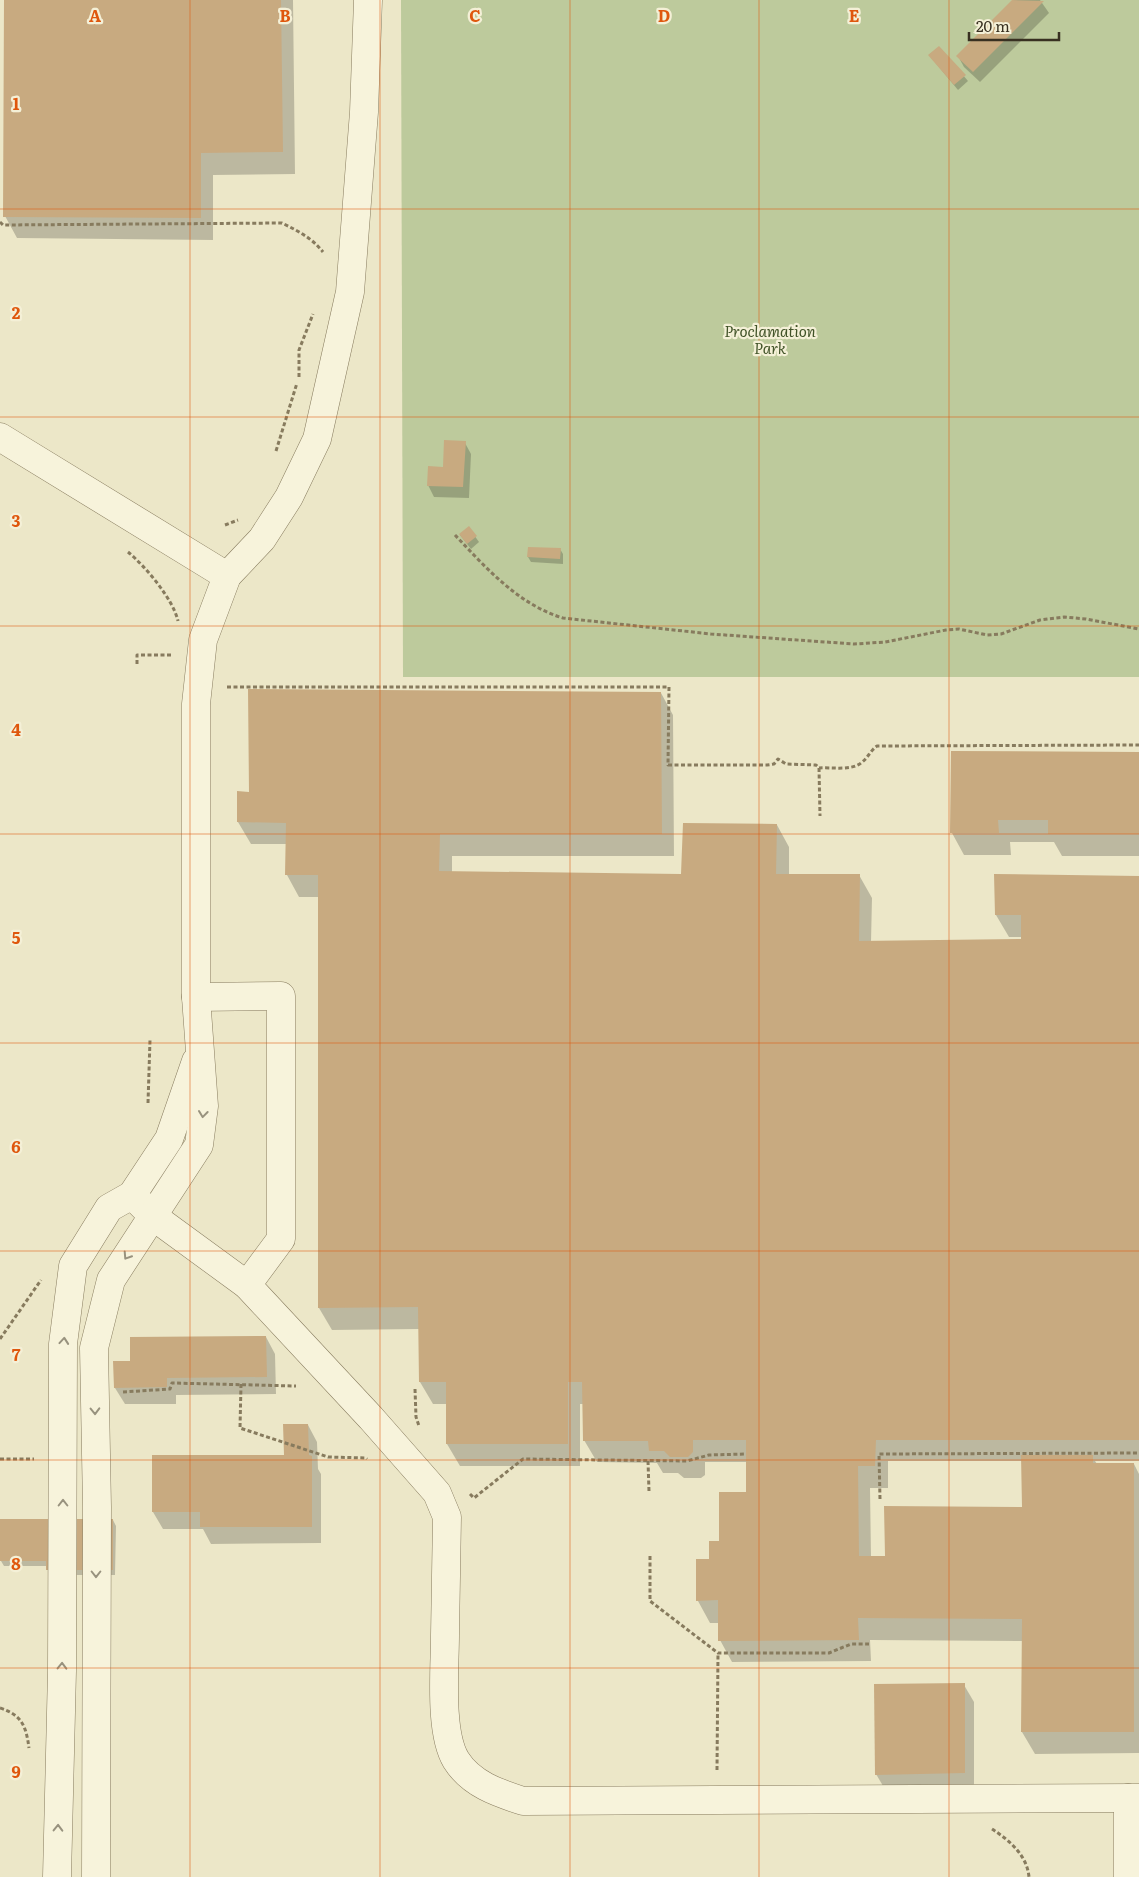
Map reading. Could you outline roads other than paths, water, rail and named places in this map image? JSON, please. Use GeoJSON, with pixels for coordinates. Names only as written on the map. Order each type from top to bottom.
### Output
{"type":"FeatureCollection","features":[{"type":"Feature","properties":{"kind":"street"},"geometry":{"type":"LineString","coordinates":[[96,1877],[97,1507],[94,1348],[111,1280],[154,1217],[199,1145],[204,1106],[196,996],[196,704],[202,640],[227,576],[262,540],[289,497],[317,438],[350,292],[364,112],[368,0]]}},
{"type":"Feature","properties":{"kind":"street"},"geometry":{"type":"LineString","coordinates":[[0,437],[227,576]]}},
{"type":"Feature","properties":{"kind":"street"},"geometry":{"type":"LineString","coordinates":[[196,996],[281,996],[281,1239],[247,1286]]}},
{"type":"Feature","properties":{"kind":"street"},"geometry":{"type":"LineString","coordinates":[[57,1877],[62,1671],[63,1344],[73,1266],[109,1208],[132,1196],[169,1139],[200,1048]]}},
{"type":"Feature","properties":{"kind":"street"},"geometry":{"type":"LineString","coordinates":[[132,1196],[154,1217],[247,1286],[371,1418],[437,1493],[447,1517],[445,1702],[449,1744],[456,1760],[480,1784],[496,1792],[523,1801],[1134,1798],[1128,1877]]}},
{"type":"Feature","properties":{"kind":"park label","name":"Proclamation Park"},"geometry":{"type":"Point","coordinates":[770,338]}}]}
